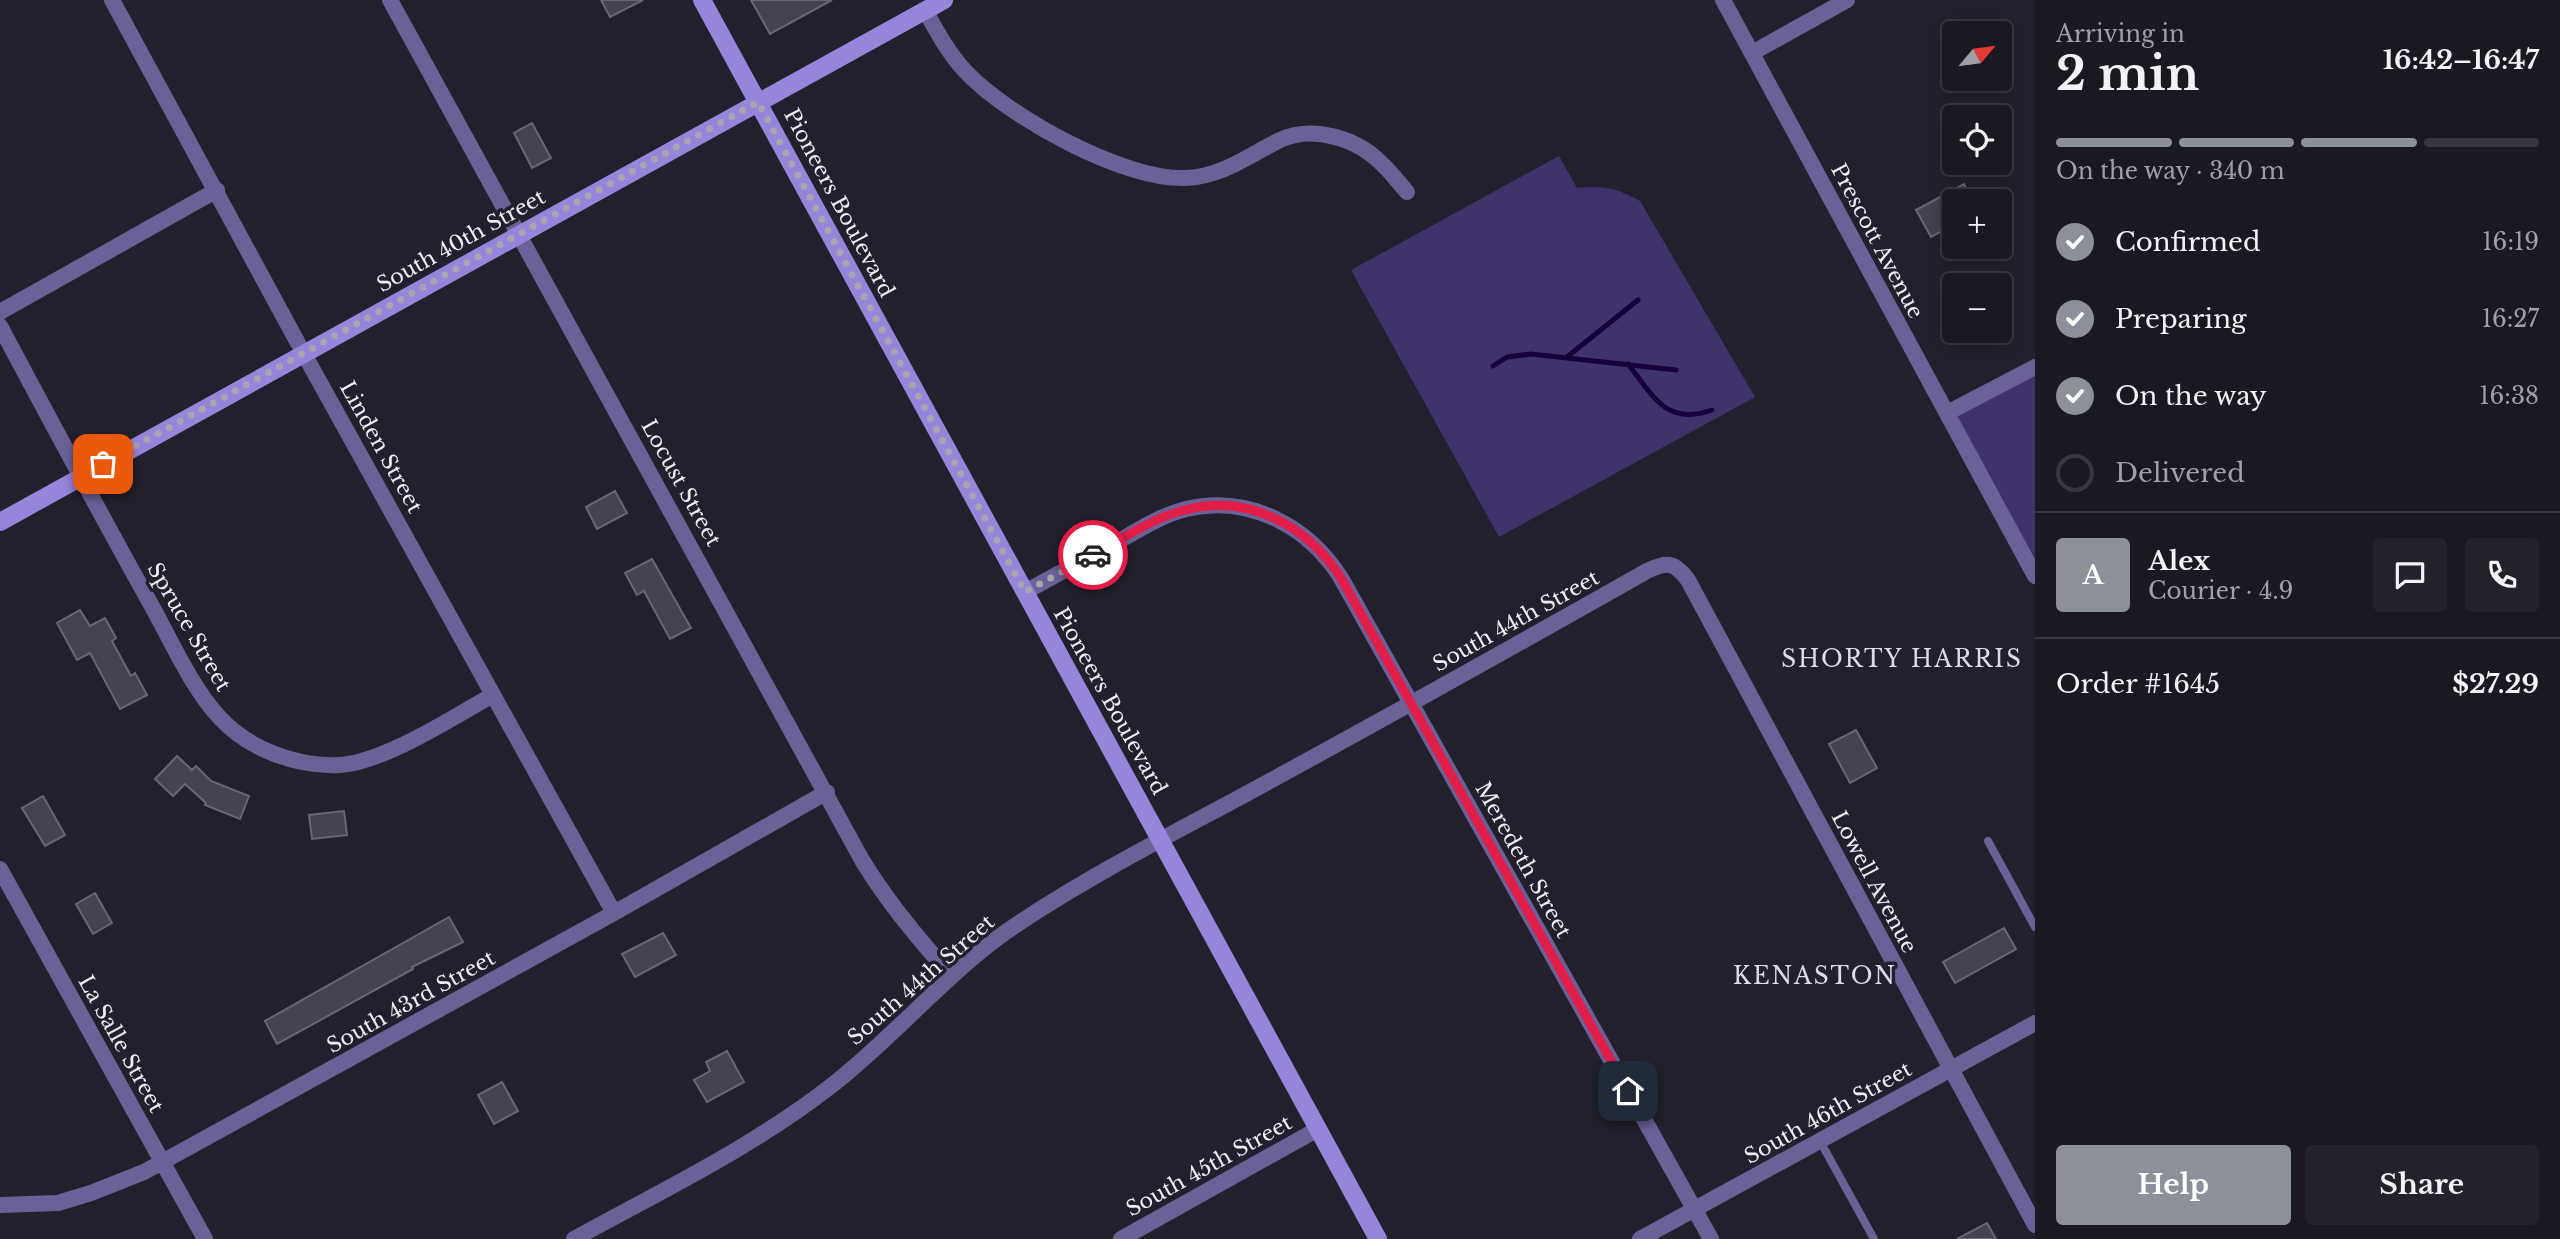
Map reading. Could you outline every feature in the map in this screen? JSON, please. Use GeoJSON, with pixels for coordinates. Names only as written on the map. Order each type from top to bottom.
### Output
{"type":"FeatureCollection","features":[{"type":"Feature","properties":{"kind":"main road","name":"Pioneers Boulevard"},"geometry":{"type":"LineString","coordinates":[[702,0],[1378,1239]]}},
{"type":"Feature","properties":{"kind":"main road","name":"South 40th Street"},"geometry":{"type":"LineString","coordinates":[[0,522],[944,0]]}},
{"type":"Feature","properties":{"kind":"street","name":"Linden Street"},"geometry":{"type":"LineString","coordinates":[[112,0],[614,913]]}},
{"type":"Feature","properties":{"kind":"street","name":"Locust Street"},"geometry":{"type":"LineString","coordinates":[[390,0],[877,884],[914,935],[952,976]]}},
{"type":"Feature","properties":{"kind":"street","name":"Prescott Avenue"},"geometry":{"type":"LineString","coordinates":[[1723,0],[2035,576]]}},
{"type":"Feature","properties":{"kind":"street"},"geometry":{"type":"LineString","coordinates":[[1752,53],[1847,0]]}},
{"type":"Feature","properties":{"kind":"street"},"geometry":{"type":"LineString","coordinates":[[926,10],[946,47],[965,72],[987,92],[1023,118],[1096,155],[1138,170],[1186,178],[1227,169],[1281,139],[1296,134],[1317,134],[1350,142],[1381,162],[1407,192]]}},
{"type":"Feature","properties":{"kind":"street"},"geometry":{"type":"LineString","coordinates":[[0,312],[217,190]]}},
{"type":"Feature","properties":{"kind":"street","name":"Spruce Street"},"geometry":{"type":"LineString","coordinates":[[0,326],[80,477],[206,701],[220,719],[238,734],[261,748],[289,759],[341,765],[364,761],[408,741],[493,695]]}},
{"type":"Feature","properties":{"kind":"street"},"geometry":{"type":"LineString","coordinates":[[1947,413],[2035,366]]}},
{"type":"Feature","properties":{"kind":"street","name":"Meredeth Street"},"geometry":{"type":"LineString","coordinates":[[1025,592],[1161,518],[1186,509],[1238,507],[1278,519],[1306,537],[1330,561],[1711,1239]]}},
{"type":"Feature","properties":{"kind":"street","name":"South 44th Street"},"geometry":{"type":"LineString","coordinates":[[574,1239],[757,1137],[800,1110],[885,1040],[952,976],[1014,926],[1068,891],[1412,704],[1647,571],[1670,564]]}},
{"type":"Feature","properties":{"kind":"street","name":"Lowell Avenue"},"geometry":{"type":"LineString","coordinates":[[1670,564],[1680,569],[1688,580],[2035,1225]]}},
{"type":"Feature","properties":{"kind":"street","name":"South 43rd Street"},"geometry":{"type":"LineString","coordinates":[[0,1205],[58,1203],[91,1193],[163,1163],[827,792]]}},
{"type":"Feature","properties":{"kind":"street","name":"La Salle Street"},"geometry":{"type":"LineString","coordinates":[[0,869],[205,1239]]}},
{"type":"Feature","properties":{"kind":"street","name":"South 46th Street"},"geometry":{"type":"LineString","coordinates":[[1640,1239],[2035,1023]]}},
{"type":"Feature","properties":{"kind":"street","name":"South 45th Street"},"geometry":{"type":"LineString","coordinates":[[1121,1239],[1318,1129]]}},
{"type":"Feature","properties":{"kind":"lane"},"geometry":{"type":"LineString","coordinates":[[1988,841],[2035,927]]}},
{"type":"Feature","properties":{"kind":"lane"},"geometry":{"type":"LineString","coordinates":[[1820,1141],[1874,1239]]}},
{"type":"Feature","properties":{"kind":"shaded area"},"geometry":{"type":"Polygon","coordinates":[[[1559,156],[1577,188],[1610,188],[1640,201],[1755,397],[1499,537],[1351,270],[1559,156]]]}},
{"type":"Feature","properties":{"kind":"shaded area"},"geometry":{"type":"Polygon","coordinates":[[[2035,367],[2035,576],[1947,413],[2035,367]]]}},
{"type":"Feature","properties":{"kind":"building"},"geometry":{"type":"Polygon","coordinates":[[[601,0],[643,0],[610,17],[601,0]]]}},
{"type":"Feature","properties":{"kind":"building"},"geometry":{"type":"Polygon","coordinates":[[[751,0],[832,0],[770,34],[751,0]]]}},
{"type":"Feature","properties":{"kind":"building"},"geometry":{"type":"Polygon","coordinates":[[[532,123],[551,158],[532,168],[514,133],[532,123]]]}},
{"type":"Feature","properties":{"kind":"building"},"geometry":{"type":"Polygon","coordinates":[[[1942,196],[1942,231],[1931,237],[1916,210],[1942,196]]]}},
{"type":"Feature","properties":{"kind":"building"},"geometry":{"type":"Polygon","coordinates":[[[615,491],[627,513],[597,529],[586,507],[615,491]]]}},
{"type":"Feature","properties":{"kind":"building"},"geometry":{"type":"Polygon","coordinates":[[[652,559],[691,628],[670,639],[644,591],[637,595],[625,573],[652,559]]]}},
{"type":"Feature","properties":{"kind":"building"},"geometry":{"type":"Polygon","coordinates":[[[80,610],[90,626],[105,618],[116,638],[112,641],[131,676],[135,673],[147,695],[120,709],[90,653],[77,660],[57,623],[80,610]]]}},
{"type":"Feature","properties":{"kind":"building"},"geometry":{"type":"Polygon","coordinates":[[[1856,730],[1877,768],[1850,783],[1829,744],[1856,730]]]}},
{"type":"Feature","properties":{"kind":"building"},"geometry":{"type":"Polygon","coordinates":[[[177,756],[192,770],[196,766],[211,781],[249,796],[240,819],[205,805],[206,803],[185,784],[173,796],[155,779],[177,756]]]}},
{"type":"Feature","properties":{"kind":"building"},"geometry":{"type":"Polygon","coordinates":[[[43,796],[65,835],[45,846],[22,808],[43,796]]]}},
{"type":"Feature","properties":{"kind":"building"},"geometry":{"type":"Polygon","coordinates":[[[344,811],[347,835],[312,839],[309,815],[344,811]]]}},
{"type":"Feature","properties":{"kind":"building"},"geometry":{"type":"Polygon","coordinates":[[[95,893],[112,923],[93,934],[76,904],[95,893]]]}},
{"type":"Feature","properties":{"kind":"building"},"geometry":{"type":"Polygon","coordinates":[[[449,917],[463,942],[412,967],[413,969],[277,1044],[265,1021],[449,917]]]}},
{"type":"Feature","properties":{"kind":"building"},"geometry":{"type":"Polygon","coordinates":[[[2004,928],[2016,949],[1955,983],[1943,962],[2004,928]]]}},
{"type":"Feature","properties":{"kind":"building"},"geometry":{"type":"Polygon","coordinates":[[[663,933],[676,955],[635,977],[622,954],[663,933]]]}},
{"type":"Feature","properties":{"kind":"building"},"geometry":{"type":"Polygon","coordinates":[[[727,1051],[744,1082],[707,1102],[694,1080],[710,1071],[706,1062],[727,1051]]]}},
{"type":"Feature","properties":{"kind":"building"},"geometry":{"type":"Polygon","coordinates":[[[502,1082],[518,1111],[494,1124],[478,1095],[502,1082]]]}},
{"type":"Feature","properties":{"kind":"building"},"geometry":{"type":"Polygon","coordinates":[[[1987,1223],[1996,1239],[1957,1239],[1987,1223]]]}},
{"type":"Feature","properties":{"kind":"waterway"},"geometry":{"type":"LineString","coordinates":[[1567,357],[1638,300]]}},
{"type":"Feature","properties":{"kind":"waterway"},"geometry":{"type":"LineString","coordinates":[[1493,366],[1507,357],[1531,354],[1676,370]]}},
{"type":"Feature","properties":{"kind":"waterway"},"geometry":{"type":"LineString","coordinates":[[1628,364],[1654,397],[1672,411],[1696,414],[1712,410]]}},
{"type":"Feature","properties":{"kind":"way so far"},"geometry":{"type":"LineString","coordinates":[[103,464],[758,102],[1025,592],[1093,555]]}},
{"type":"Feature","properties":{"kind":"district","name":"SHORTY HARRIS"},"geometry":{"type":"Point","coordinates":[1902,659]}},
{"type":"Feature","properties":{"kind":"district","name":"KENASTON"},"geometry":{"type":"Point","coordinates":[1815,976]}},
{"type":"Feature","properties":{"kind":"route"},"geometry":{"type":"LineString","coordinates":[[1093,555],[1161,518],[1186,509],[1212,506],[1238,507],[1278,519],[1316,545],[1341,578],[1628,1091]]}}]}
